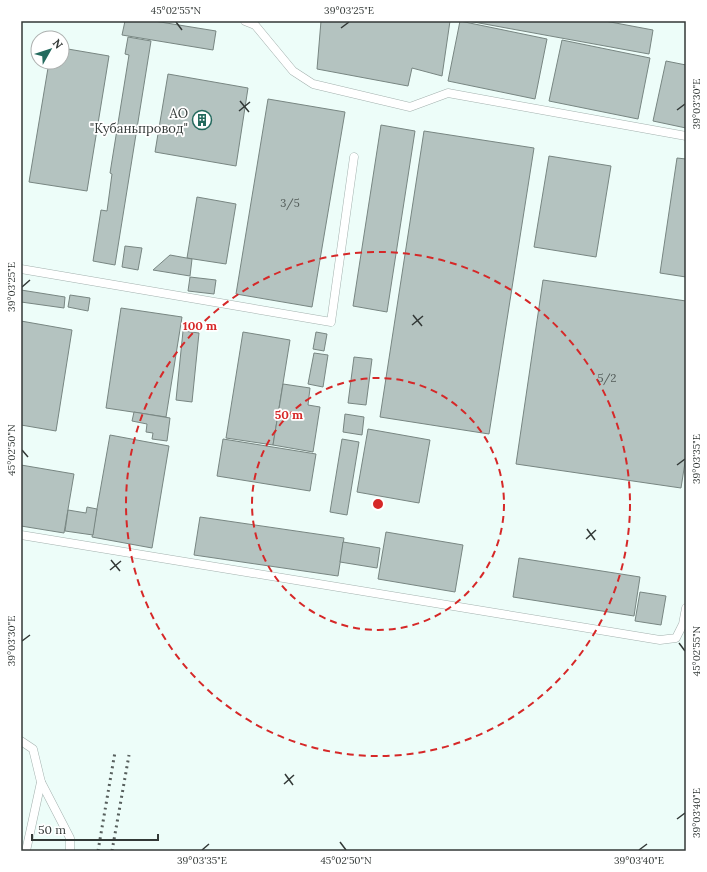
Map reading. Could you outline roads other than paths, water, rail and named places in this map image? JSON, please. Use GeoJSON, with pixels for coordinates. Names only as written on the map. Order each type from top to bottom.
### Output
{"type":"FeatureCollection","features":[{"type":"Feature","properties":{"kind":"lane"},"geometry":{"type":"LineString","coordinates":[[245,21],[255,25],[293,71],[313,84],[410,107],[448,93],[686,136]]}},
{"type":"Feature","properties":{"kind":"lane"},"geometry":{"type":"LineString","coordinates":[[21,269],[331,322],[354,157]]}},
{"type":"Feature","properties":{"kind":"lane"},"geometry":{"type":"LineString","coordinates":[[21,535],[660,640],[676,638],[683,624],[686,608]]}},
{"type":"Feature","properties":{"kind":"lane"},"geometry":{"type":"LineString","coordinates":[[21,742],[33,750],[41,782],[70,838],[70,851]]}},
{"type":"Feature","properties":{"kind":"lane"},"geometry":{"type":"LineString","coordinates":[[26,851],[41,782]]}},
{"type":"Feature","properties":{"kind":"railway"},"geometry":{"type":"LineString","coordinates":[[98,851],[115,752]]}},
{"type":"Feature","properties":{"kind":"railway"},"geometry":{"type":"LineString","coordinates":[[112,851],[129,755]]}},
{"type":"Feature","properties":{"kind":"place","name":"АО \"Кубаньпровод\""},"geometry":{"type":"Point","coordinates":[202,120]}}]}
